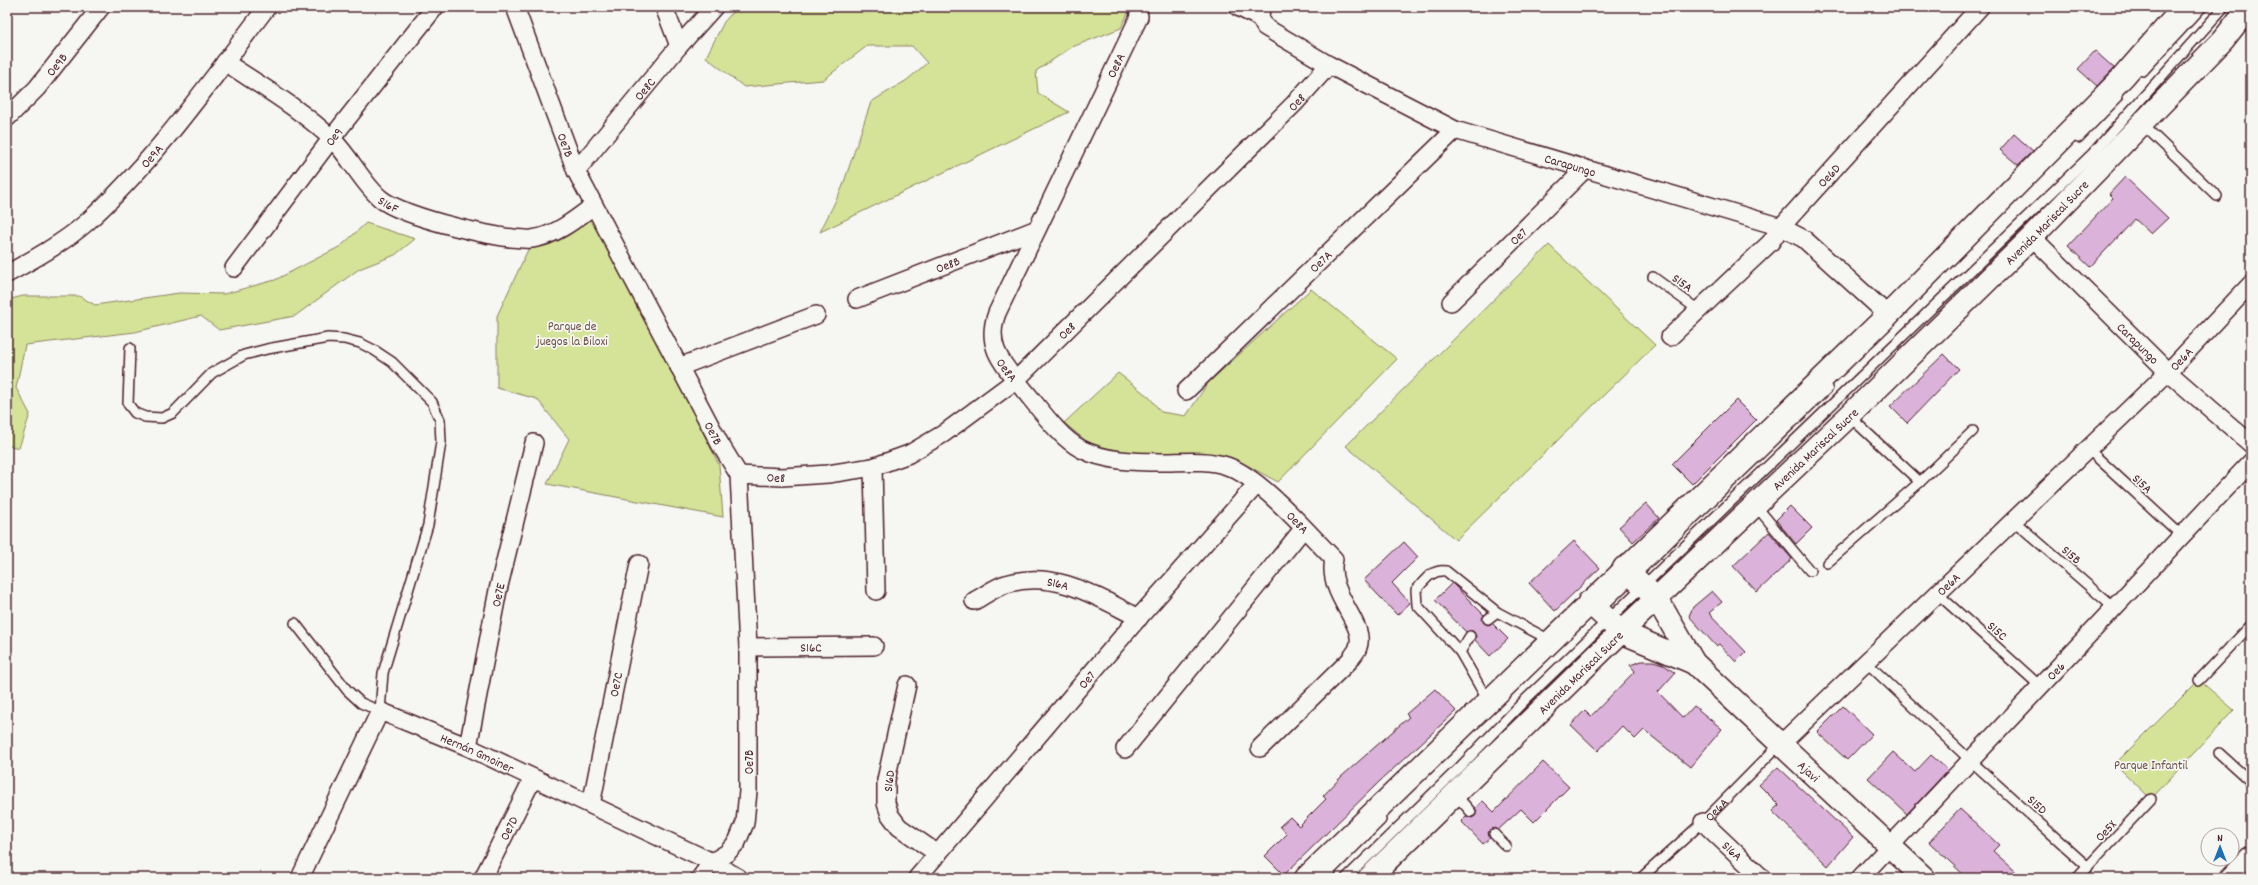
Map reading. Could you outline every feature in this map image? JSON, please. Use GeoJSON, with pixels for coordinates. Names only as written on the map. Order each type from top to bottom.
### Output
{"type":"FeatureCollection","features":[{"type":"Feature","properties":{"kind":"main road","name":"Avenida Mariscal Sucre"},"geometry":{"type":"LineString","coordinates":[[1369,878],[1455,794],[1602,616],[1640,583],[1888,315],[2123,77],[2184,7]]}},
{"type":"Feature","properties":{"kind":"main road","name":"Avenida Mariscal Sucre"},"geometry":{"type":"LineString","coordinates":[[1306,878],[1501,698],[1550,640],[1602,616],[1640,583],[1756,506],[2032,237],[2223,40],[2249,7]]}},
{"type":"Feature","properties":{"kind":"main road","name":"Ajavi"},"geometry":{"type":"LineString","coordinates":[[1640,583],[1694,663],[1782,743],[1924,878]]}},
{"type":"Feature","properties":{"kind":"main road","name":"Ajavi"},"geometry":{"type":"LineString","coordinates":[[1602,616],[1694,663]]}},
{"type":"Feature","properties":{"kind":"street","name":"Oe9B"},"geometry":{"type":"LineString","coordinates":[[7,118],[37,88],[101,7]]}},
{"type":"Feature","properties":{"kind":"street","name":"Oe9A"},"geometry":{"type":"LineString","coordinates":[[7,274],[35,259],[85,223],[124,184],[186,113],[267,7]]}},
{"type":"Feature","properties":{"kind":"street","name":"Oe9"},"geometry":{"type":"LineString","coordinates":[[234,268],[331,139],[435,7]]}},
{"type":"Feature","properties":{"kind":"street","name":"Oe7B"},"geometry":{"type":"LineString","coordinates":[[515,7],[576,171],[593,206],[720,444],[739,475],[748,647],[748,791],[745,823],[737,842],[727,853],[712,862],[700,878]]}},
{"type":"Feature","properties":{"kind":"street"},"geometry":{"type":"LineString","coordinates":[[664,7],[678,46]]}},
{"type":"Feature","properties":{"kind":"street","name":"Oe8C"},"geometry":{"type":"LineString","coordinates":[[576,171],[678,46],[714,7]]}},
{"type":"Feature","properties":{"kind":"street","name":"Oe8A"},"geometry":{"type":"LineString","coordinates":[[1138,7],[1139,17],[994,321],[992,339],[995,350],[1016,380],[1064,436],[1081,449],[1102,456],[1132,462],[1210,462],[1228,466],[1258,484],[1334,559],[1333,581],[1358,630],[1358,648],[1350,660],[1260,748]]}},
{"type":"Feature","properties":{"kind":"street","name":"Carapungo"},"geometry":{"type":"LineString","coordinates":[[1238,7],[1260,12],[1265,27],[1329,65],[1455,130],[1584,170],[1781,227],[1804,239],[1888,315]]}},
{"type":"Feature","properties":{"kind":"street","name":"Oe6D"},"geometry":{"type":"LineString","coordinates":[[1670,337],[1697,309],[1770,243],[1781,227],[1980,7]]}},
{"type":"Feature","properties":{"kind":"street","name":"S16F"},"geometry":{"type":"LineString","coordinates":[[225,62],[296,109],[347,155],[381,199],[398,208],[466,230],[500,237],[533,239],[555,232],[593,206]]}},
{"type":"Feature","properties":{"kind":"street","name":"Oe8"},"geometry":{"type":"LineString","coordinates":[[739,475],[782,476],[828,474],[873,467],[909,454],[943,434],[1016,380],[1294,104],[1329,65]]}},
{"type":"Feature","properties":{"kind":"street","name":"Oe7A"},"geometry":{"type":"LineString","coordinates":[[1186,391],[1455,130]]}},
{"type":"Feature","properties":{"kind":"street","name":"Oe7"},"geometry":{"type":"LineString","coordinates":[[1451,302],[1584,170]]}},
{"type":"Feature","properties":{"kind":"street","name":"Oe8B"},"geometry":{"type":"LineString","coordinates":[[857,299],[1037,229]]}},
{"type":"Feature","properties":{"kind":"street","name":"Carapungo"},"geometry":{"type":"LineString","coordinates":[[2032,237],[2168,372],[2251,444]]}},
{"type":"Feature","properties":{"kind":"street","name":"Oe6A"},"geometry":{"type":"LineString","coordinates":[[1782,743],[2168,372],[2251,284]]}},
{"type":"Feature","properties":{"kind":"street"},"geometry":{"type":"LineString","coordinates":[[679,367],[816,315]]}},
{"type":"Feature","properties":{"kind":"street","name":"Oe7E"},"geometry":{"type":"LineString","coordinates":[[468,747],[498,590],[534,444]]}},
{"type":"Feature","properties":{"kind":"street","name":"Oe6"},"geometry":{"type":"LineString","coordinates":[[1860,878],[1971,761],[2113,607],[2251,462]]}},
{"type":"Feature","properties":{"kind":"street"},"geometry":{"type":"LineString","coordinates":[[873,467],[876,591]]}},
{"type":"Feature","properties":{"kind":"street","name":"Oe7"},"geometry":{"type":"LineString","coordinates":[[918,878],[1139,618],[1258,484]]}},
{"type":"Feature","properties":{"kind":"street"},"geometry":{"type":"LineString","coordinates":[[1125,749],[1303,529]]}},
{"type":"Feature","properties":{"kind":"street","name":"Oe7C"},"geometry":{"type":"LineString","coordinates":[[591,805],[639,564]]}},
{"type":"Feature","properties":{"kind":"street","name":"S16A"},"geometry":{"type":"LineString","coordinates":[[974,601],[1005,584],[1026,580],[1052,580],[1076,587],[1139,618]]}},
{"type":"Feature","properties":{"kind":"street","name":"S16C"},"geometry":{"type":"LineString","coordinates":[[748,647],[874,646]]}},
{"type":"Feature","properties":{"kind":"street","name":"S16D"},"geometry":{"type":"LineString","coordinates":[[907,685],[886,780],[886,803],[890,815],[899,827],[938,854]]}},
{"type":"Feature","properties":{"kind":"street"},"geometry":{"type":"LineString","coordinates":[[300,878],[380,711]]}},
{"type":"Feature","properties":{"kind":"street","name":"Hernán Gmoiner"},"geometry":{"type":"LineString","coordinates":[[380,711],[468,747],[712,862],[738,878]]}},
{"type":"Feature","properties":{"kind":"street","name":"Oe7D"},"geometry":{"type":"LineString","coordinates":[[483,878],[533,778]]}},
{"type":"Feature","properties":{"kind":"street","name":"S16A"},"geometry":{"type":"LineString","coordinates":[[1703,822],[1762,878]]}},
{"type":"Feature","properties":{"kind":"street"},"geometry":{"type":"LineString","coordinates":[[2228,878],[2251,854]]}},
{"type":"Feature","properties":{"kind":"lane"},"geometry":{"type":"LineString","coordinates":[[2138,76],[2202,7]]}},
{"type":"Feature","properties":{"kind":"lane"},"geometry":{"type":"LineString","coordinates":[[1640,583],[2092,154],[2224,7]]}},
{"type":"Feature","properties":{"kind":"lane"},"geometry":{"type":"LineString","coordinates":[[2073,143],[2122,93]]}},
{"type":"Feature","properties":{"kind":"lane"},"geometry":{"type":"LineString","coordinates":[[2141,123],[2217,196]]}},
{"type":"Feature","properties":{"kind":"lane"},"geometry":{"type":"LineString","coordinates":[[1872,344],[1950,266]]}},
{"type":"Feature","properties":{"kind":"lane","name":"S15A"},"geometry":{"type":"LineString","coordinates":[[1653,277],[1697,309]]}},
{"type":"Feature","properties":{"kind":"lane"},"geometry":{"type":"LineString","coordinates":[[130,348],[128,404],[135,413],[145,417],[162,418],[174,413],[212,373],[244,355],[267,349],[328,338],[355,342],[374,350],[392,362],[432,402],[440,420],[441,437],[428,524],[383,673],[380,711],[361,703],[347,690],[295,623]]}},
{"type":"Feature","properties":{"kind":"lane"},"geometry":{"type":"LineString","coordinates":[[1640,583],[1833,383]]}},
{"type":"Feature","properties":{"kind":"lane"},"geometry":{"type":"LineString","coordinates":[[1849,416],[1920,482]]}},
{"type":"Feature","properties":{"kind":"lane"},"geometry":{"type":"LineString","coordinates":[[1827,563],[1920,482],[1973,432]]}},
{"type":"Feature","properties":{"kind":"lane","name":"S15A"},"geometry":{"type":"LineString","coordinates":[[2088,449],[2181,535]]}},
{"type":"Feature","properties":{"kind":"lane"},"geometry":{"type":"LineString","coordinates":[[1756,506],[1810,571]]}},
{"type":"Feature","properties":{"kind":"lane","name":"S15B"},"geometry":{"type":"LineString","coordinates":[[2014,521],[2113,607]]}},
{"type":"Feature","properties":{"kind":"lane"},"geometry":{"type":"LineString","coordinates":[[1501,698],[1417,605],[1416,590],[1431,573],[1440,570],[1446,571],[1497,612],[1550,640]]}},
{"type":"Feature","properties":{"kind":"lane","name":"S15C"},"geometry":{"type":"LineString","coordinates":[[1938,594],[2040,686]]}},
{"type":"Feature","properties":{"kind":"lane"},"geometry":{"type":"LineString","coordinates":[[1488,619],[1497,612]]}},
{"type":"Feature","properties":{"kind":"lane"},"geometry":{"type":"LineString","coordinates":[[1346,878],[1461,766],[1526,699],[1602,616]]}},
{"type":"Feature","properties":{"kind":"lane"},"geometry":{"type":"LineString","coordinates":[[2198,680],[2251,625]]}},
{"type":"Feature","properties":{"kind":"lane"},"geometry":{"type":"LineString","coordinates":[[1460,652],[1470,636]]}},
{"type":"Feature","properties":{"kind":"lane","name":"S15D"},"geometry":{"type":"LineString","coordinates":[[1866,662],[1971,761],[2088,867]]}},
{"type":"Feature","properties":{"kind":"lane","name":"Oe6A"},"geometry":{"type":"LineString","coordinates":[[1641,878],[1703,822],[1782,743]]}},
{"type":"Feature","properties":{"kind":"lane"},"geometry":{"type":"LineString","coordinates":[[2219,753],[2251,782]]}},
{"type":"Feature","properties":{"kind":"lane"},"geometry":{"type":"LineString","coordinates":[[1455,794],[1471,812]]}},
{"type":"Feature","properties":{"kind":"lane","name":"Oe5X"},"geometry":{"type":"LineString","coordinates":[[2077,878],[2151,799]]}},
{"type":"Feature","properties":{"kind":"lane"},"geometry":{"type":"LineString","coordinates":[[1323,878],[1387,815]]}},
{"type":"Feature","properties":{"kind":"lane"},"geometry":{"type":"LineString","coordinates":[[1494,834],[1506,846]]}},
{"type":"Feature","properties":{"kind":"green space"},"geometry":{"type":"Polygon","coordinates":[[[737,7],[1131,7],[1121,28],[1072,47],[1036,71],[1038,93],[1069,112],[820,232],[842,188],[871,102],[907,80],[927,63],[912,46],[867,46],[823,80],[744,87],[706,57],[724,22],[737,7]]]}},
{"type":"Feature","properties":{"kind":"green space","name":"Parque de juegos la Biloxi"},"geometry":{"type":"Polygon","coordinates":[[[593,206],[719,465],[723,517],[547,484],[569,439],[537,399],[497,388],[497,316],[533,239],[593,206]]]}},
{"type":"Feature","properties":{"kind":"green space"},"geometry":{"type":"Polygon","coordinates":[[[366,223],[415,239],[395,255],[359,269],[295,316],[219,330],[201,316],[135,332],[25,345],[16,388],[30,414],[19,448],[7,445],[7,300],[23,296],[79,296],[95,305],[179,293],[224,294],[275,280],[341,246],[366,223]]]}},
{"type":"Feature","properties":{"kind":"green space"},"geometry":{"type":"Polygon","coordinates":[[[1549,245],[1655,345],[1456,540],[1346,446],[1549,245]]]}},
{"type":"Feature","properties":{"kind":"green space"},"geometry":{"type":"Polygon","coordinates":[[[1311,289],[1397,359],[1278,482],[1239,461],[1219,455],[1184,456],[1120,452],[1090,444],[1064,423],[1118,373],[1149,397],[1161,412],[1186,416],[1208,383],[1311,289]]]}},
{"type":"Feature","properties":{"kind":"green space","name":"Parque Infantil"},"geometry":{"type":"Polygon","coordinates":[[[2199,680],[2234,710],[2151,799],[2115,764],[2199,680]]]}},
{"type":"Feature","properties":{"kind":"building"},"geometry":{"type":"Polygon","coordinates":[[[2095,51],[2114,68],[2097,86],[2078,69],[2095,51]]]}},
{"type":"Feature","properties":{"kind":"building"},"geometry":{"type":"Polygon","coordinates":[[[2014,134],[2033,151],[2018,165],[2000,150],[2014,134]]]}},
{"type":"Feature","properties":{"kind":"building"},"geometry":{"type":"Polygon","coordinates":[[[2125,177],[2168,218],[2151,234],[2135,219],[2090,267],[2068,246],[2113,198],[2109,194],[2125,177]]]}},
{"type":"Feature","properties":{"kind":"building"},"geometry":{"type":"Polygon","coordinates":[[[1944,354],[1959,369],[1907,423],[1890,406],[1944,354]]]}},
{"type":"Feature","properties":{"kind":"building"},"geometry":{"type":"Polygon","coordinates":[[[1736,400],[1756,420],[1692,484],[1672,464],[1736,400]]]}},
{"type":"Feature","properties":{"kind":"building"},"geometry":{"type":"Polygon","coordinates":[[[1646,503],[1659,518],[1633,542],[1619,527],[1646,503]]]}},
{"type":"Feature","properties":{"kind":"building"},"geometry":{"type":"Polygon","coordinates":[[[1790,506],[1812,528],[1796,544],[1776,520],[1790,506]]]}},
{"type":"Feature","properties":{"kind":"building"},"geometry":{"type":"Polygon","coordinates":[[[1769,532],[1792,559],[1757,592],[1733,566],[1769,532]]]}},
{"type":"Feature","properties":{"kind":"building"},"geometry":{"type":"Polygon","coordinates":[[[1574,541],[1600,568],[1555,611],[1529,583],[1574,541]]]}},
{"type":"Feature","properties":{"kind":"building"},"geometry":{"type":"Polygon","coordinates":[[[1404,542],[1418,557],[1392,583],[1410,603],[1397,615],[1364,580],[1404,542]]]}},
{"type":"Feature","properties":{"kind":"building"},"geometry":{"type":"Polygon","coordinates":[[[1452,583],[1484,615],[1482,619],[1484,623],[1488,625],[1492,623],[1508,639],[1490,656],[1475,640],[1476,636],[1473,631],[1466,632],[1435,600],[1452,583]]]}},
{"type":"Feature","properties":{"kind":"building"},"geometry":{"type":"Polygon","coordinates":[[[1712,591],[1722,602],[1709,613],[1746,652],[1736,662],[1719,644],[1716,646],[1689,616],[1693,607],[1712,591]]]}},
{"type":"Feature","properties":{"kind":"building"},"geometry":{"type":"Polygon","coordinates":[[[1642,661],[1653,661],[1663,664],[1675,673],[1658,692],[1683,718],[1694,706],[1722,729],[1690,767],[1644,730],[1635,739],[1622,726],[1598,751],[1571,725],[1585,710],[1591,716],[1635,671],[1630,665],[1642,661]]]}},
{"type":"Feature","properties":{"kind":"building"},"geometry":{"type":"Polygon","coordinates":[[[1435,689],[1456,711],[1379,782],[1284,875],[1265,856],[1287,834],[1280,826],[1290,817],[1299,826],[1326,799],[1323,796],[1341,777],[1409,717],[1406,714],[1435,689]]]}},
{"type":"Feature","properties":{"kind":"building"},"geometry":{"type":"Polygon","coordinates":[[[1843,706],[1872,734],[1847,760],[1817,732],[1843,706]]]}},
{"type":"Feature","properties":{"kind":"building"},"geometry":{"type":"Polygon","coordinates":[[[1893,752],[1915,772],[1931,755],[1948,770],[1907,814],[1868,778],[1893,752]]]}},
{"type":"Feature","properties":{"kind":"building"},"geometry":{"type":"Polygon","coordinates":[[[1543,762],[1569,787],[1534,822],[1521,809],[1498,830],[1495,828],[1490,830],[1488,833],[1490,838],[1483,844],[1461,821],[1466,816],[1472,818],[1475,816],[1477,811],[1475,808],[1483,801],[1494,812],[1543,762]]]}},
{"type":"Feature","properties":{"kind":"building"},"geometry":{"type":"Polygon","coordinates":[[[1778,767],[1853,837],[1828,866],[1772,811],[1779,805],[1759,785],[1778,767]]]}},
{"type":"Feature","properties":{"kind":"building"},"geometry":{"type":"Polygon","coordinates":[[[1960,809],[1999,845],[1993,851],[2023,878],[1967,878],[1929,842],[1960,809]]]}}]}
